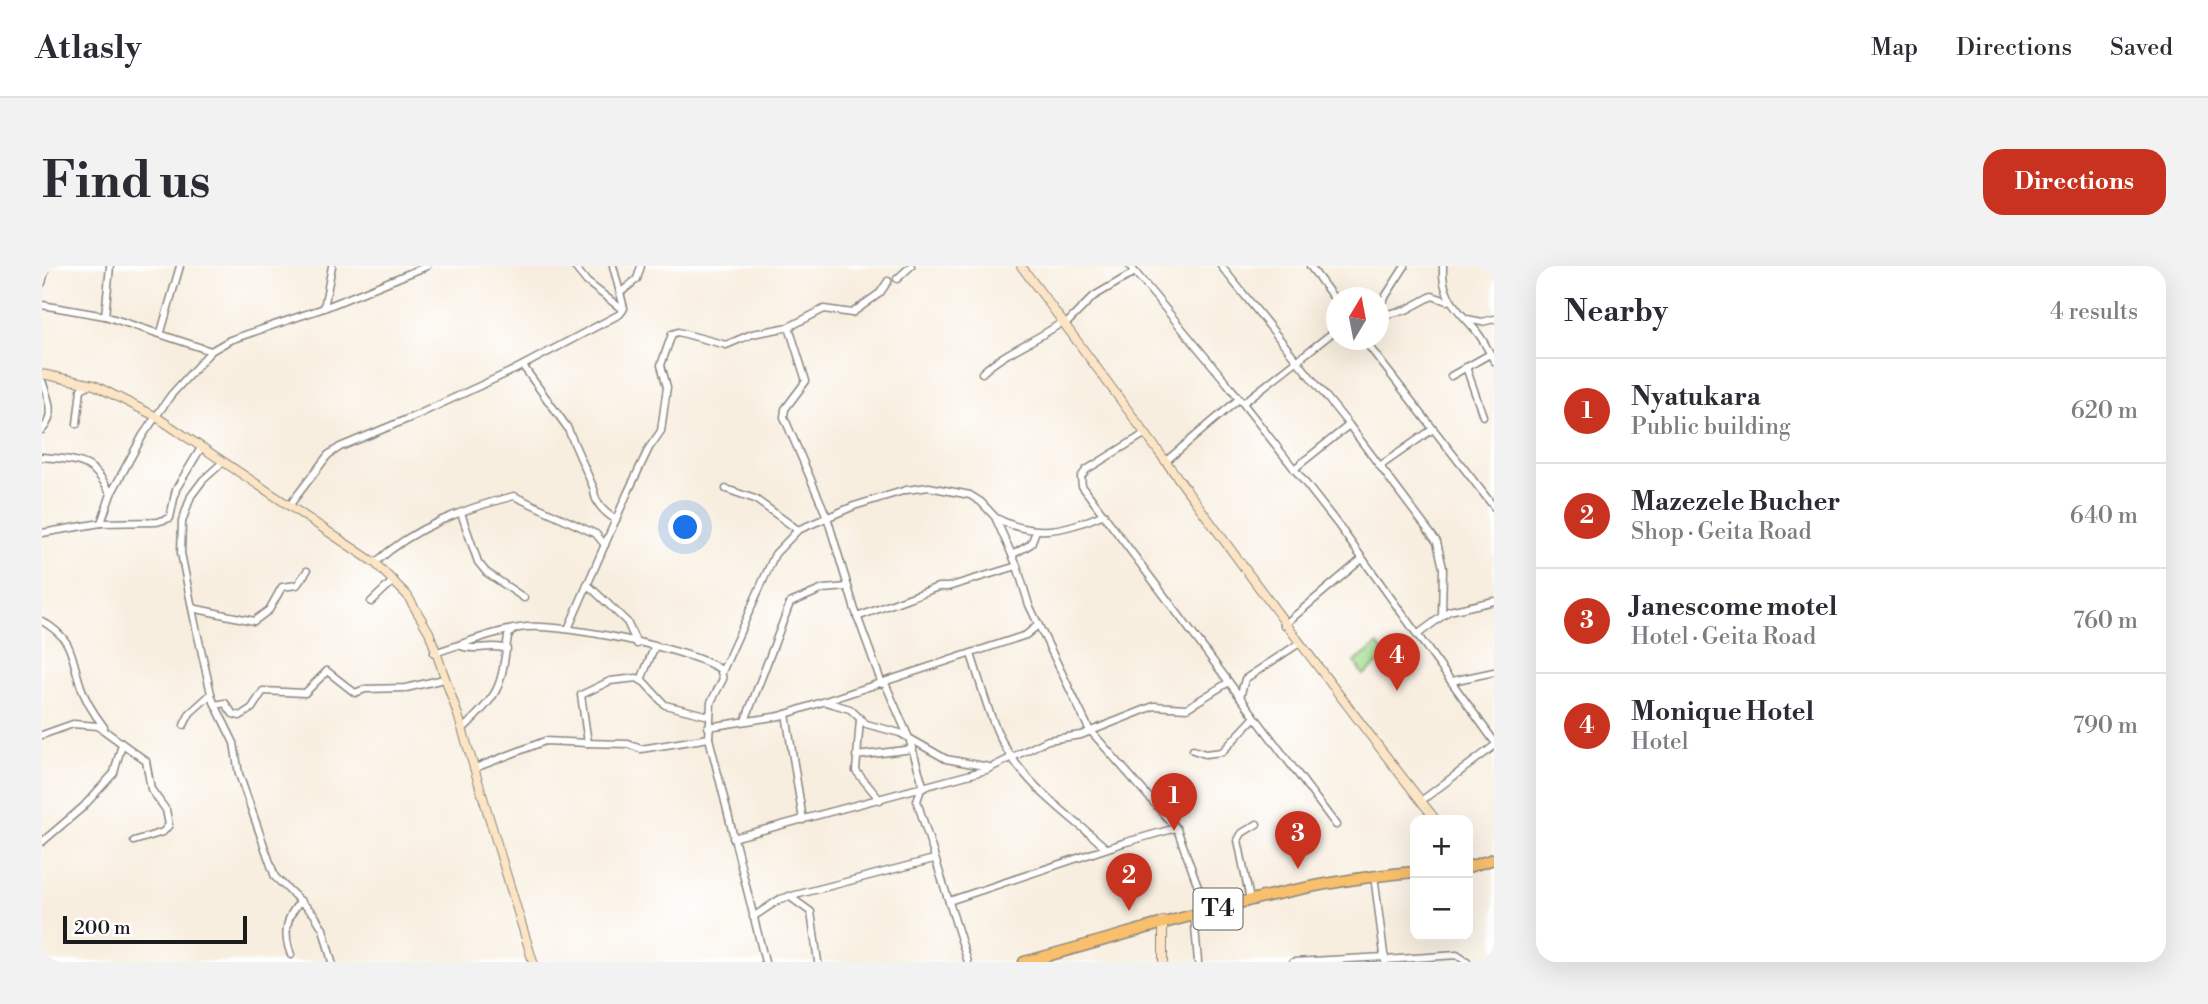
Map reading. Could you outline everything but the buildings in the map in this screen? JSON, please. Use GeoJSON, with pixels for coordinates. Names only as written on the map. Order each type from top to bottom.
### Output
{"type":"FeatureCollection","features":[{"type":"Feature","properties":{"kind":"highway"},"geometry":{"type":"LineString","coordinates":[[1473,864],[1494,859]]}},
{"type":"Feature","properties":{"kind":"highway","name":"T4"},"geometry":{"type":"LineString","coordinates":[[1024,962],[1063,957],[1163,921],[1250,900],[1374,875],[1410,872]]}},
{"type":"Feature","properties":{"kind":"street"},"geometry":{"type":"LineString","coordinates":[[42,283],[46,266]]}},
{"type":"Feature","properties":{"kind":"street"},"geometry":{"type":"LineString","coordinates":[[105,316],[110,266]]}},
{"type":"Feature","properties":{"kind":"street"},"geometry":{"type":"LineString","coordinates":[[160,332],[180,266]]}},
{"type":"Feature","properties":{"kind":"street"},"geometry":{"type":"LineString","coordinates":[[324,308],[332,266]]}},
{"type":"Feature","properties":{"kind":"street"},"geometry":{"type":"LineString","coordinates":[[101,523],[111,494],[155,416],[211,351],[230,340],[324,308],[428,266]]}},
{"type":"Feature","properties":{"kind":"street"},"geometry":{"type":"LineString","coordinates":[[574,266],[587,282],[623,310]]}},
{"type":"Feature","properties":{"kind":"street"},"geometry":{"type":"LineString","coordinates":[[613,266],[623,310]]}},
{"type":"Feature","properties":{"kind":"street"},"geometry":{"type":"LineString","coordinates":[[620,293],[636,279],[641,266]]}},
{"type":"Feature","properties":{"kind":"street"},"geometry":{"type":"LineString","coordinates":[[897,279],[911,266]]}},
{"type":"Feature","properties":{"kind":"street"},"geometry":{"type":"LineString","coordinates":[[1021,266],[1146,433],[1298,644],[1432,815]]}},
{"type":"Feature","properties":{"kind":"street"},"geometry":{"type":"LineString","coordinates":[[1222,266],[1349,425],[1437,542],[1443,568],[1442,615]]}},
{"type":"Feature","properties":{"kind":"street"},"geometry":{"type":"LineString","coordinates":[[1310,266],[1326,288]]}},
{"type":"Feature","properties":{"kind":"street"},"geometry":{"type":"LineString","coordinates":[[1389,291],[1405,266]]}},
{"type":"Feature","properties":{"kind":"street"},"geometry":{"type":"LineString","coordinates":[[1433,266],[1442,274]]}},
{"type":"Feature","properties":{"kind":"street"},"geometry":{"type":"LineString","coordinates":[[1443,266],[1443,288],[1450,302],[1476,331],[1494,361]]}},
{"type":"Feature","properties":{"kind":"street"},"geometry":{"type":"LineString","coordinates":[[982,373],[995,362],[1040,339],[1064,323],[1094,296],[1133,268],[1294,469],[1452,681],[1494,743],[1421,801]]}},
{"type":"Feature","properties":{"kind":"street"},"geometry":{"type":"LineString","coordinates":[[568,629],[649,448],[663,426],[667,387],[661,365],[672,334],[678,332],[726,345],[752,334],[789,327],[824,309],[854,312],[880,293],[888,281]]}},
{"type":"Feature","properties":{"kind":"street"},"geometry":{"type":"LineString","coordinates":[[1389,314],[1406,310],[1432,296],[1450,302]]}},
{"type":"Feature","properties":{"kind":"street"},"geometry":{"type":"LineString","coordinates":[[42,305],[105,316],[211,351]]}},
{"type":"Feature","properties":{"kind":"street"},"geometry":{"type":"LineString","coordinates":[[289,506],[328,456],[340,447],[523,366],[611,320],[623,310]]}},
{"type":"Feature","properties":{"kind":"street"},"geometry":{"type":"LineString","coordinates":[[1465,319],[1485,322]]}},
{"type":"Feature","properties":{"kind":"street"},"geometry":{"type":"LineString","coordinates":[[1476,331],[1485,322],[1494,319]]}},
{"type":"Feature","properties":{"kind":"street"},"geometry":{"type":"LineString","coordinates":[[789,327],[806,381],[785,409],[784,417],[827,517],[857,617],[883,683],[909,738],[923,788],[917,801],[968,962]]}},
{"type":"Feature","properties":{"kind":"street"},"geometry":{"type":"LineString","coordinates":[[1166,461],[1326,337]]}},
{"type":"Feature","properties":{"kind":"street"},"geometry":{"type":"LineString","coordinates":[[1372,350],[1493,504]]}},
{"type":"Feature","properties":{"kind":"street"},"geometry":{"type":"LineString","coordinates":[[1451,376],[1490,354]]}},
{"type":"Feature","properties":{"kind":"street"},"geometry":{"type":"LineString","coordinates":[[523,366],[567,427],[594,489],[594,497],[604,512],[617,520]]}},
{"type":"Feature","properties":{"kind":"street"},"geometry":{"type":"LineString","coordinates":[[1466,368],[1483,416]]}},
{"type":"Feature","properties":{"kind":"street"},"geometry":{"type":"LineString","coordinates":[[42,374],[90,384],[155,416],[375,563],[407,595],[429,632],[434,653],[463,729],[533,962]]}},
{"type":"Feature","properties":{"kind":"street"},"geometry":{"type":"LineString","coordinates":[[42,381],[50,414],[48,424],[42,430]]}},
{"type":"Feature","properties":{"kind":"street"},"geometry":{"type":"LineString","coordinates":[[77,424],[79,396],[81,390],[90,384]]}},
{"type":"Feature","properties":{"kind":"street"},"geometry":{"type":"LineString","coordinates":[[1294,469],[1349,425]]}},
{"type":"Feature","properties":{"kind":"street"},"geometry":{"type":"LineString","coordinates":[[1380,466],[1433,429]]}},
{"type":"Feature","properties":{"kind":"street"},"geometry":{"type":"LineString","coordinates":[[1146,433],[1083,473],[1082,486],[1336,825]]}},
{"type":"Feature","properties":{"kind":"street"},"geometry":{"type":"LineString","coordinates":[[42,533],[101,523],[158,522],[170,518],[176,489],[201,448]]}},
{"type":"Feature","properties":{"kind":"street"},"geometry":{"type":"LineString","coordinates":[[43,457],[87,464],[96,469],[111,494]]}},
{"type":"Feature","properties":{"kind":"street"},"geometry":{"type":"LineString","coordinates":[[223,462],[203,480],[191,496],[182,522],[181,553],[192,608],[211,694],[234,743],[239,774],[275,877],[319,922],[332,962]]}},
{"type":"Feature","properties":{"kind":"street"},"geometry":{"type":"LineString","coordinates":[[765,962],[708,727],[711,702],[723,679],[722,672],[775,554],[798,530],[905,489],[929,487],[970,495],[995,517],[1010,525],[1036,531],[1064,530],[1104,514]]}},
{"type":"Feature","properties":{"kind":"street"},"geometry":{"type":"LineString","coordinates":[[726,489],[757,500],[798,530]]}},
{"type":"Feature","properties":{"kind":"street"},"geometry":{"type":"LineString","coordinates":[[375,563],[396,544],[424,526],[517,496],[596,534],[605,545]]}},
{"type":"Feature","properties":{"kind":"street"},"geometry":{"type":"LineString","coordinates":[[461,513],[478,562],[486,572],[524,598]]}},
{"type":"Feature","properties":{"kind":"street"},"geometry":{"type":"LineString","coordinates":[[995,517],[1017,566],[1038,625],[1052,646],[1091,730],[1176,828],[1207,911]]}},
{"type":"Feature","properties":{"kind":"street"},"geometry":{"type":"LineString","coordinates":[[1012,555],[1031,544],[1036,531]]}},
{"type":"Feature","properties":{"kind":"street"},"geometry":{"type":"LineString","coordinates":[[1284,625],[1362,559]]}},
{"type":"Feature","properties":{"kind":"street"},"geometry":{"type":"LineString","coordinates":[[857,617],[938,587],[948,587],[1017,566]]}},
{"type":"Feature","properties":{"kind":"street"},"geometry":{"type":"LineString","coordinates":[[192,608],[254,621],[269,610],[282,587],[297,586],[307,571]]}},
{"type":"Feature","properties":{"kind":"street"},"geometry":{"type":"LineString","coordinates":[[371,602],[394,580]]}},
{"type":"Feature","properties":{"kind":"street"},"geometry":{"type":"LineString","coordinates":[[587,584],[629,623],[637,644]]}},
{"type":"Feature","properties":{"kind":"street"},"geometry":{"type":"LineString","coordinates":[[745,721],[790,603],[824,589],[848,587]]}},
{"type":"Feature","properties":{"kind":"street"},"geometry":{"type":"LineString","coordinates":[[1417,635],[1442,615],[1455,609],[1494,601]]}},
{"type":"Feature","properties":{"kind":"street"},"geometry":{"type":"LineString","coordinates":[[42,621],[72,649],[83,693],[93,714],[106,730],[139,754],[148,764],[152,792],[166,810],[169,821],[163,832],[134,841]]}},
{"type":"Feature","properties":{"kind":"street"},"geometry":{"type":"LineString","coordinates":[[708,727],[786,714],[825,702],[1026,635],[1038,625]]}},
{"type":"Feature","properties":{"kind":"street"},"geometry":{"type":"LineString","coordinates":[[434,653],[513,629],[568,629],[689,657],[722,672]]}},
{"type":"Feature","properties":{"kind":"street"},"geometry":{"type":"LineString","coordinates":[[463,729],[488,704],[502,682],[513,629]]}},
{"type":"Feature","properties":{"kind":"street"},"geometry":{"type":"LineString","coordinates":[[733,838],[992,768],[1048,740],[1091,730],[1155,706],[1187,708],[1230,684],[1242,682],[1298,644]]}},
{"type":"Feature","properties":{"kind":"street"},"geometry":{"type":"LineString","coordinates":[[460,645],[473,650],[498,646],[507,649]]}},
{"type":"Feature","properties":{"kind":"street"},"geometry":{"type":"LineString","coordinates":[[641,680],[654,648]]}},
{"type":"Feature","properties":{"kind":"street"},"geometry":{"type":"LineString","coordinates":[[971,654],[1002,743],[1012,759],[1033,782],[1106,848]]}},
{"type":"Feature","properties":{"kind":"street"},"geometry":{"type":"LineString","coordinates":[[216,705],[225,703],[233,714],[240,716],[248,712],[264,691],[304,693],[327,671],[355,693],[365,689],[406,688],[444,678]]}},
{"type":"Feature","properties":{"kind":"street"},"geometry":{"type":"LineString","coordinates":[[1452,681],[1494,672]]}},
{"type":"Feature","properties":{"kind":"street"},"geometry":{"type":"LineString","coordinates":[[585,743],[589,736],[580,697],[583,692],[610,681],[641,680],[665,705],[709,716]]}},
{"type":"Feature","properties":{"kind":"street"},"geometry":{"type":"LineString","coordinates":[[1240,697],[1242,682]]}},
{"type":"Feature","properties":{"kind":"street"},"geometry":{"type":"LineString","coordinates":[[184,725],[194,709],[211,694]]}},
{"type":"Feature","properties":{"kind":"street"},"geometry":{"type":"LineString","coordinates":[[825,702],[846,708],[860,719],[909,738],[946,759],[992,768]]}},
{"type":"Feature","properties":{"kind":"street"},"geometry":{"type":"LineString","coordinates":[[786,714],[803,820]]}},
{"type":"Feature","properties":{"kind":"street"},"geometry":{"type":"LineString","coordinates":[[1193,750],[1205,754],[1222,752],[1254,718]]}},
{"type":"Feature","properties":{"kind":"street"},"geometry":{"type":"LineString","coordinates":[[860,719],[857,773],[880,800]]}},
{"type":"Feature","properties":{"kind":"street"},"geometry":{"type":"LineString","coordinates":[[42,735],[73,724],[89,724],[106,730]]}},
{"type":"Feature","properties":{"kind":"street"},"geometry":{"type":"LineString","coordinates":[[475,768],[545,741],[628,744],[640,749],[709,738]]}},
{"type":"Feature","properties":{"kind":"street"},"geometry":{"type":"LineString","coordinates":[[42,842],[83,807],[114,773],[122,744]]}},
{"type":"Feature","properties":{"kind":"street"},"geometry":{"type":"LineString","coordinates":[[856,756],[912,749]]}},
{"type":"Feature","properties":{"kind":"street"},"geometry":{"type":"LineString","coordinates":[[1250,900],[1238,840],[1242,833],[1257,824]]}},
{"type":"Feature","properties":{"kind":"street"},"geometry":{"type":"LineString","coordinates":[[949,901],[1106,848],[1176,828]]}},
{"type":"Feature","properties":{"kind":"street"},"geometry":{"type":"LineString","coordinates":[[753,917],[774,902],[789,897],[934,859]]}},
{"type":"Feature","properties":{"kind":"street"},"geometry":{"type":"LineString","coordinates":[[1374,875],[1385,960]]}},
{"type":"Feature","properties":{"kind":"street"},"geometry":{"type":"LineString","coordinates":[[789,897],[811,912],[818,962]]}},
{"type":"Feature","properties":{"kind":"street"},"geometry":{"type":"LineString","coordinates":[[290,955],[286,939],[287,923],[301,901]]}},
{"type":"Feature","properties":{"kind":"street"},"geometry":{"type":"LineString","coordinates":[[1194,914],[1198,962]]}},
{"type":"Feature","properties":{"kind":"street"},"geometry":{"type":"LineString","coordinates":[[1161,960],[1163,921]]}},
{"type":"Feature","properties":{"kind":"street"},"geometry":{"type":"LineString","coordinates":[[1293,962],[1457,955],[1467,962]]}},
{"type":"Feature","properties":{"kind":"green space"},"geometry":{"type":"Polygon","coordinates":[[[1378,644],[1387,657],[1363,675],[1355,662],[1378,644]]]}},
{"type":"Feature","properties":{"kind":"place","name":"Monique Hotel"},"geometry":{"type":"Point","coordinates":[1397,691]}},
{"type":"Feature","properties":{"kind":"place","name":"Nyatukara"},"geometry":{"type":"Point","coordinates":[1174,831]}},
{"type":"Feature","properties":{"kind":"place","name":"Janescome motel"},"geometry":{"type":"Point","coordinates":[1298,869]}},
{"type":"Feature","properties":{"kind":"place","name":"Mazezele Bucher"},"geometry":{"type":"Point","coordinates":[1129,911]}}]}
